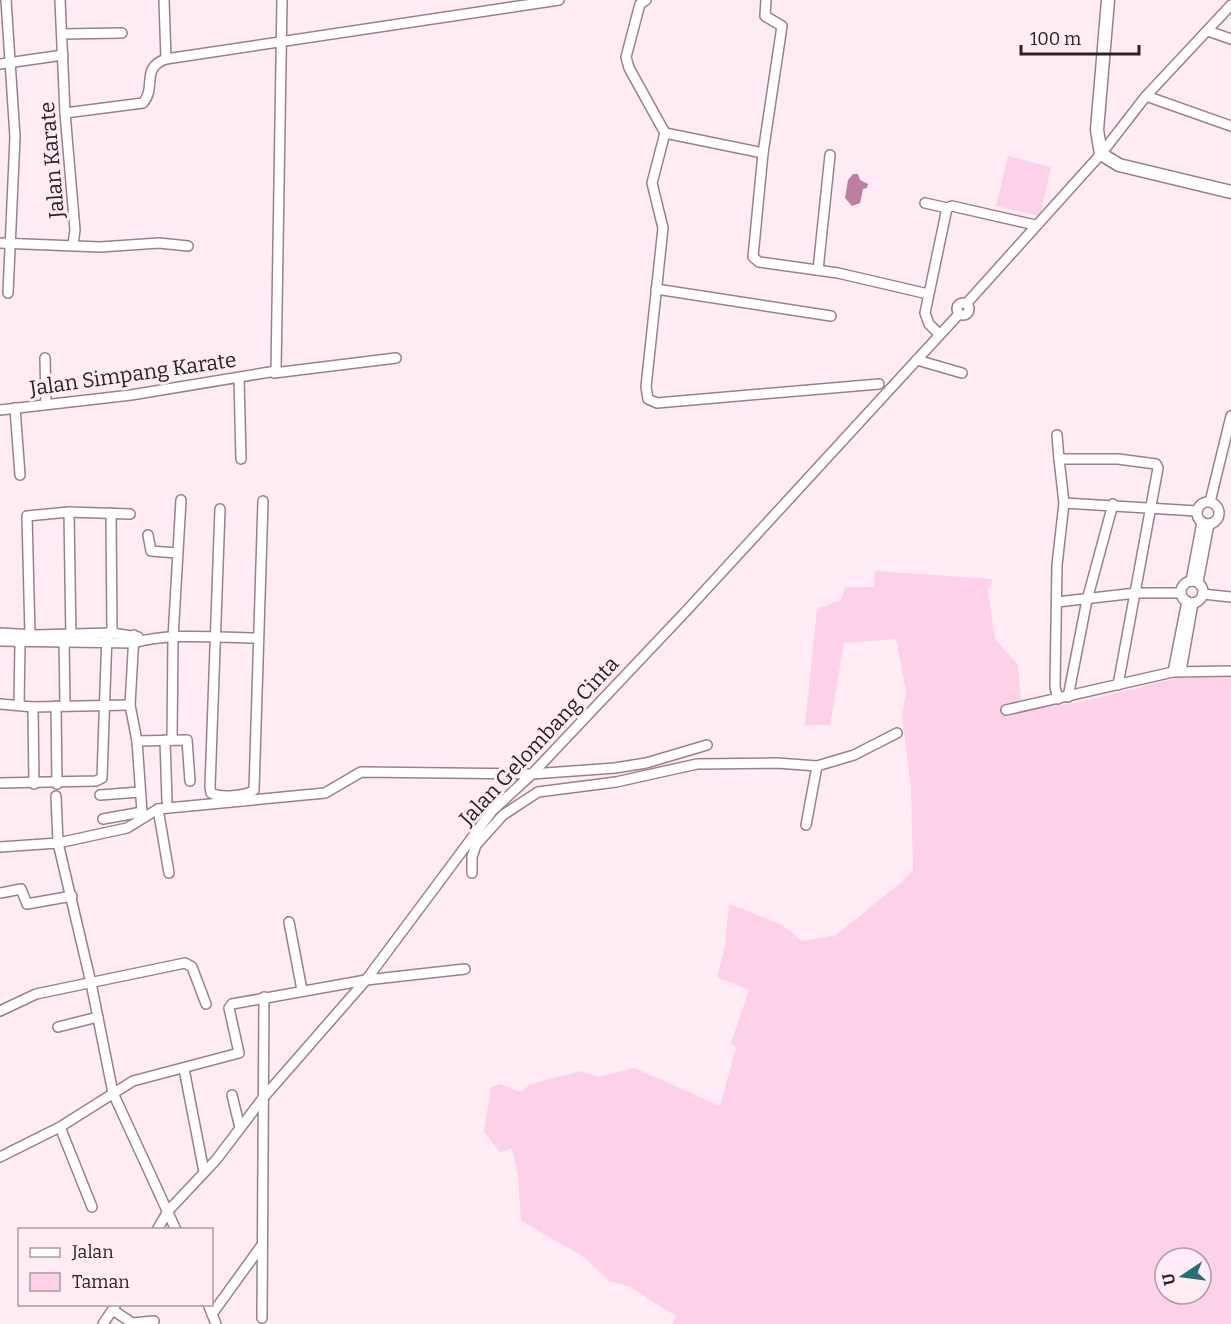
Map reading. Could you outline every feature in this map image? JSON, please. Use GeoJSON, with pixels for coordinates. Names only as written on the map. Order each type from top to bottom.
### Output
{"type":"FeatureCollection","features":[{"type":"Feature","properties":{"kind":"street"},"geometry":{"type":"LineString","coordinates":[[6,0],[15,137],[8,293]]}},
{"type":"Feature","properties":{"kind":"street","name":"Jalan Karate"},"geometry":{"type":"LineString","coordinates":[[0,243],[73,244],[75,230],[65,113],[60,0]]}},
{"type":"Feature","properties":{"kind":"street"},"geometry":{"type":"LineString","coordinates":[[164,0],[166,59]]}},
{"type":"Feature","properties":{"kind":"street"},"geometry":{"type":"LineString","coordinates":[[272,373],[276,369],[282,0]]}},
{"type":"Feature","properties":{"kind":"street"},"geometry":{"type":"LineString","coordinates":[[65,113],[143,103],[149,90],[151,69],[156,62],[166,59],[559,0]]}},
{"type":"Feature","properties":{"kind":"street"},"geometry":{"type":"LineString","coordinates":[[646,0],[640,4],[627,61],[665,133],[652,183],[663,228],[646,387],[647,396],[653,403],[879,384]]}},
{"type":"Feature","properties":{"kind":"street"},"geometry":{"type":"LineString","coordinates":[[766,0],[766,18],[783,26],[764,153],[753,257],[759,262],[818,270],[928,294]]}},
{"type":"Feature","properties":{"kind":"street"},"geometry":{"type":"LineString","coordinates":[[1108,0],[1097,130],[1101,154],[1119,165],[1231,192]]}},
{"type":"Feature","properties":{"kind":"street"},"geometry":{"type":"LineString","coordinates":[[925,203],[947,208],[952,206],[1035,225],[1101,154],[1146,96],[1231,5]]}},
{"type":"Feature","properties":{"kind":"street"},"geometry":{"type":"LineString","coordinates":[[1208,31],[1231,39]]}},
{"type":"Feature","properties":{"kind":"street"},"geometry":{"type":"LineString","coordinates":[[62,34],[122,33]]}},
{"type":"Feature","properties":{"kind":"street"},"geometry":{"type":"LineString","coordinates":[[0,64],[63,55]]}},
{"type":"Feature","properties":{"kind":"street"},"geometry":{"type":"LineString","coordinates":[[1146,96],[1231,126]]}},
{"type":"Feature","properties":{"kind":"street"},"geometry":{"type":"LineString","coordinates":[[665,133],[764,153]]}},
{"type":"Feature","properties":{"kind":"street"},"geometry":{"type":"LineString","coordinates":[[818,270],[830,155]]}},
{"type":"Feature","properties":{"kind":"street"},"geometry":{"type":"LineString","coordinates":[[939,334],[926,318],[928,294],[947,208]]}},
{"type":"Feature","properties":{"kind":"street","name":"Jalan Gelombang Cinta"},"geometry":{"type":"LineString","coordinates":[[158,1228],[168,1211],[204,1172],[263,1098],[366,980],[492,811],[532,774],[917,360],[959,314],[958,305],[966,304],[1035,225]]}},
{"type":"Feature","properties":{"kind":"street"},"geometry":{"type":"LineString","coordinates":[[73,244],[99,247],[159,243],[188,246]]}},
{"type":"Feature","properties":{"kind":"street"},"geometry":{"type":"LineString","coordinates":[[656,289],[831,316]]}},
{"type":"Feature","properties":{"kind":"street"},"geometry":{"type":"LineString","coordinates":[[45,358],[46,404]]}},
{"type":"Feature","properties":{"kind":"street","name":"Jalan Simpang Karate"},"geometry":{"type":"LineString","coordinates":[[0,410],[130,395],[272,373],[396,358]]}},
{"type":"Feature","properties":{"kind":"street"},"geometry":{"type":"LineString","coordinates":[[917,360],[962,373]]}},
{"type":"Feature","properties":{"kind":"street"},"geometry":{"type":"LineString","coordinates":[[239,378],[241,459]]}},
{"type":"Feature","properties":{"kind":"street"},"geometry":{"type":"LineString","coordinates":[[15,408],[20,475]]}},
{"type":"Feature","properties":{"kind":"street"},"geometry":{"type":"LineString","coordinates":[[1197,511],[1201,505],[1210,501],[1231,416]]}},
{"type":"Feature","properties":{"kind":"street"},"geometry":{"type":"LineString","coordinates":[[1057,435],[1064,503],[1057,565],[1055,687],[1063,698]]}},
{"type":"Feature","properties":{"kind":"street"},"geometry":{"type":"LineString","coordinates":[[1059,459],[1118,459],[1156,464],[1158,468],[1153,506],[1118,685]]}},
{"type":"Feature","properties":{"kind":"street"},"geometry":{"type":"LineString","coordinates":[[167,801],[181,500]]}},
{"type":"Feature","properties":{"kind":"street"},"geometry":{"type":"LineString","coordinates":[[220,509],[210,787],[212,793],[216,795],[248,794],[254,790],[262,501]]}},
{"type":"Feature","properties":{"kind":"street"},"geometry":{"type":"LineString","coordinates":[[1205,523],[1217,520],[1219,515],[1216,505],[1210,501]]}},
{"type":"Feature","properties":{"kind":"street"},"geometry":{"type":"LineString","coordinates":[[1064,503],[1153,506],[1197,511],[1205,523],[1194,581]]}},
{"type":"Feature","properties":{"kind":"street"},"geometry":{"type":"LineString","coordinates":[[1063,698],[1113,504]]}},
{"type":"Feature","properties":{"kind":"street"},"geometry":{"type":"LineString","coordinates":[[57,784],[60,706],[67,639],[69,512]]}},
{"type":"Feature","properties":{"kind":"street"},"geometry":{"type":"LineString","coordinates":[[30,635],[27,516],[69,512],[130,514]]}},
{"type":"Feature","properties":{"kind":"street"},"geometry":{"type":"LineString","coordinates":[[0,783],[57,784],[96,781],[102,778],[109,637],[111,513]]}},
{"type":"Feature","properties":{"kind":"street"},"geometry":{"type":"LineString","coordinates":[[1219,515],[1231,516]]}},
{"type":"Feature","properties":{"kind":"street"},"geometry":{"type":"LineString","coordinates":[[148,535],[151,551],[177,553]]}},
{"type":"Feature","properties":{"kind":"street"},"geometry":{"type":"LineString","coordinates":[[1057,602],[1136,593],[1200,600],[1203,594],[1202,587],[1194,581]]}},
{"type":"Feature","properties":{"kind":"street"},"geometry":{"type":"LineString","coordinates":[[1177,672],[1187,599],[1183,586],[1194,581]]}},
{"type":"Feature","properties":{"kind":"street"},"geometry":{"type":"LineString","coordinates":[[1203,594],[1231,597]]}},
{"type":"Feature","properties":{"kind":"street"},"geometry":{"type":"LineString","coordinates":[[0,633],[67,639]]}},
{"type":"Feature","properties":{"kind":"street"},"geometry":{"type":"LineString","coordinates":[[0,641],[20,643],[109,637],[134,639],[258,638]]}},
{"type":"Feature","properties":{"kind":"street"},"geometry":{"type":"LineString","coordinates":[[103,819],[141,814],[137,741],[130,705],[134,639]]}},
{"type":"Feature","properties":{"kind":"street"},"geometry":{"type":"LineString","coordinates":[[19,704],[20,643]]}},
{"type":"Feature","properties":{"kind":"street"},"geometry":{"type":"LineString","coordinates":[[1006,710],[1177,672],[1231,671]]}},
{"type":"Feature","properties":{"kind":"street"},"geometry":{"type":"LineString","coordinates":[[0,704],[130,705]]}},
{"type":"Feature","properties":{"kind":"street"},"geometry":{"type":"LineString","coordinates":[[33,706],[34,784]]}},
{"type":"Feature","properties":{"kind":"street"},"geometry":{"type":"LineString","coordinates":[[472,873],[472,857],[476,845],[503,814],[538,792],[616,782],[697,764],[777,763],[818,766],[854,755],[897,733]]}},
{"type":"Feature","properties":{"kind":"street"},"geometry":{"type":"LineString","coordinates":[[137,741],[186,740],[190,781]]}},
{"type":"Feature","properties":{"kind":"street"},"geometry":{"type":"LineString","coordinates":[[0,847],[58,843],[126,828],[158,809],[326,793],[361,772],[532,774],[646,763],[707,745]]}},
{"type":"Feature","properties":{"kind":"street"},"geometry":{"type":"LineString","coordinates":[[806,825],[818,766]]}},
{"type":"Feature","properties":{"kind":"street"},"geometry":{"type":"LineString","coordinates":[[100,795],[140,792]]}},
{"type":"Feature","properties":{"kind":"street"},"geometry":{"type":"LineString","coordinates":[[57,796],[58,843],[99,1017],[112,1093],[175,1228]]}},
{"type":"Feature","properties":{"kind":"street"},"geometry":{"type":"LineString","coordinates":[[158,809],[169,873]]}},
{"type":"Feature","properties":{"kind":"street"},"geometry":{"type":"LineString","coordinates":[[0,893],[21,889],[27,904],[72,896]]}},
{"type":"Feature","properties":{"kind":"street"},"geometry":{"type":"LineString","coordinates":[[289,922],[302,990]]}},
{"type":"Feature","properties":{"kind":"street"},"geometry":{"type":"LineString","coordinates":[[0,1011],[34,995],[187,963],[192,967],[206,1004]]}},
{"type":"Feature","properties":{"kind":"street"},"geometry":{"type":"LineString","coordinates":[[0,1157],[60,1127],[133,1081],[239,1053],[230,1007],[264,997],[302,990],[465,969]]}},
{"type":"Feature","properties":{"kind":"street"},"geometry":{"type":"LineString","coordinates":[[262,1318],[264,997]]}},
{"type":"Feature","properties":{"kind":"street"},"geometry":{"type":"LineString","coordinates":[[58,1027],[99,1017]]}},
{"type":"Feature","properties":{"kind":"street"},"geometry":{"type":"LineString","coordinates":[[184,1069],[204,1172]]}},
{"type":"Feature","properties":{"kind":"street"},"geometry":{"type":"LineString","coordinates":[[232,1095],[240,1128]]}},
{"type":"Feature","properties":{"kind":"street"},"geometry":{"type":"LineString","coordinates":[[60,1127],[92,1207]]}},
{"type":"Feature","properties":{"kind":"street"},"geometry":{"type":"LineString","coordinates":[[213,1305],[262,1245]]}},
{"type":"Feature","properties":{"kind":"street"},"geometry":{"type":"LineString","coordinates":[[103,1324],[114,1307],[132,1323],[154,1321]]}},
{"type":"Feature","properties":{"kind":"street"},"geometry":{"type":"LineString","coordinates":[[210,1309],[216,1324]]}},
{"type":"Feature","properties":{"kind":"green space"},"geometry":{"type":"Polygon","coordinates":[[[1008,156],[1051,167],[1040,216],[996,206],[1008,156]]]}},
{"type":"Feature","properties":{"kind":"green space"},"geometry":{"type":"Polygon","coordinates":[[[875,571],[993,579],[988,591],[995,639],[1018,665],[1022,711],[1080,702],[1177,678],[1231,677],[1231,1324],[672,1324],[676,1316],[630,1287],[609,1281],[584,1257],[521,1221],[518,1177],[512,1148],[500,1153],[484,1131],[491,1087],[500,1084],[520,1092],[531,1084],[581,1071],[597,1077],[635,1068],[720,1106],[736,1048],[731,1043],[749,990],[717,977],[725,946],[729,904],[782,925],[802,941],[836,935],[903,881],[913,870],[911,789],[902,717],[906,691],[896,639],[844,643],[830,725],[805,725],[817,609],[841,600],[845,587],[874,587],[875,571]]]}},
{"type":"Feature","properties":{"kind":"shaded area"},"geometry":{"type":"Polygon","coordinates":[[[853,174],[858,174],[860,180],[868,184],[867,188],[863,189],[860,203],[852,206],[845,198],[848,180],[853,174]]]}}]}
